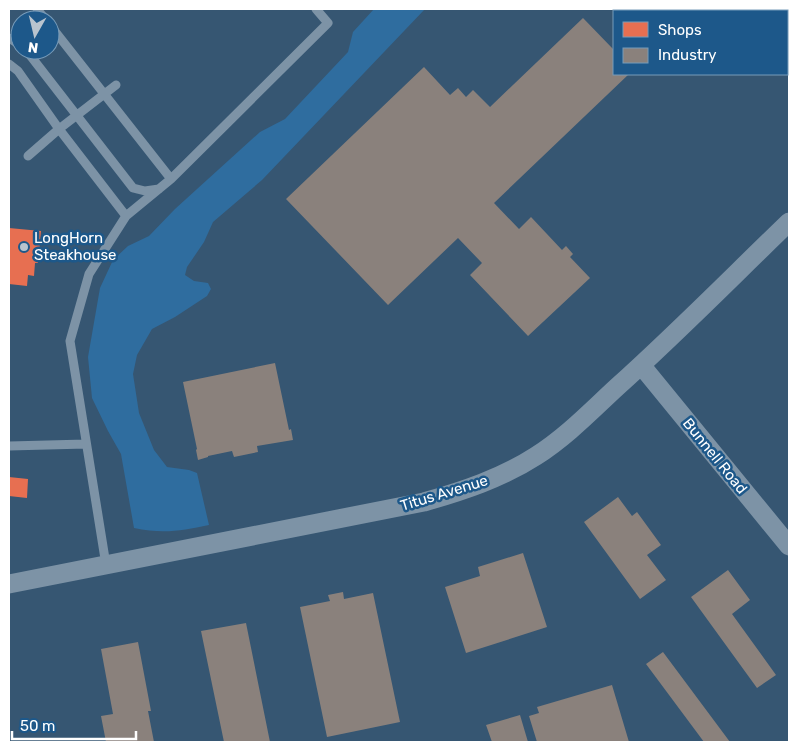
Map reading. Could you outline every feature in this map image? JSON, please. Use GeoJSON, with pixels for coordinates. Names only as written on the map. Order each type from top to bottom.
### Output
{"type":"FeatureCollection","features":[{"type":"Feature","properties":{"kind":"street","name":"Titus Avenue"},"geometry":{"type":"LineString","coordinates":[[9,584],[415,504],[460,492],[489,481],[514,469],[556,443],[641,365],[789,222]]}},
{"type":"Feature","properties":{"kind":"street","name":"Bunnell Road"},"geometry":{"type":"LineString","coordinates":[[641,365],[789,546]]}},
{"type":"Feature","properties":{"kind":"lane"},"geometry":{"type":"LineString","coordinates":[[106,565],[70,341],[89,274],[126,216],[171,179],[328,24],[316,9]]}},
{"type":"Feature","properties":{"kind":"lane"},"geometry":{"type":"LineString","coordinates":[[60,39],[171,179]]}},
{"type":"Feature","properties":{"kind":"lane"},"geometry":{"type":"LineString","coordinates":[[34,60],[133,188],[145,191],[160,189]]}},
{"type":"Feature","properties":{"kind":"lane"},"geometry":{"type":"LineString","coordinates":[[9,64],[18,71],[126,216]]}},
{"type":"Feature","properties":{"kind":"lane"},"geometry":{"type":"LineString","coordinates":[[28,156],[59,128],[116,85]]}},
{"type":"Feature","properties":{"kind":"lane"},"geometry":{"type":"LineString","coordinates":[[9,446],[86,444]]}},
{"type":"Feature","properties":{"kind":"shaded area"},"geometry":{"type":"Polygon","coordinates":[[[374,9],[425,9],[262,180],[213,222],[204,242],[187,267],[185,275],[194,281],[208,283],[211,289],[207,296],[175,317],[152,329],[137,355],[133,374],[139,413],[154,450],[167,467],[197,473],[209,525],[172,531],[134,528],[121,454],[92,398],[88,357],[100,288],[113,260],[128,246],[149,236],[175,209],[260,132],[285,119],[348,52],[353,32],[374,9]]]}},
{"type":"Feature","properties":{"kind":"building: Shops","name":"LongHorn Steakhouse"},"geometry":{"type":"Polygon","coordinates":[[[9,228],[41,231],[38,263],[35,263],[34,276],[28,275],[27,286],[9,284],[9,228]]]}},
{"type":"Feature","properties":{"kind":"building: Shops"},"geometry":{"type":"Polygon","coordinates":[[[9,477],[28,479],[27,498],[9,496],[9,477]]]}},
{"type":"Feature","properties":{"kind":"building: Industry"},"geometry":{"type":"Polygon","coordinates":[[[740,9],[789,9],[789,37],[788,10],[740,9]]]}},
{"type":"Feature","properties":{"kind":"building: Industry"},"geometry":{"type":"Polygon","coordinates":[[[583,18],[613,49],[613,75],[628,75],[494,203],[519,229],[531,217],[562,250],[566,246],[573,254],[570,257],[590,278],[528,336],[470,275],[482,263],[458,238],[388,305],[286,199],[424,67],[450,95],[458,88],[466,97],[473,90],[490,107],[583,18]]]}},
{"type":"Feature","properties":{"kind":"building: Industry"},"geometry":{"type":"Polygon","coordinates":[[[275,363],[289,430],[291,429],[293,440],[257,446],[258,452],[234,457],[232,451],[198,460],[183,382],[275,363]]]}},
{"type":"Feature","properties":{"kind":"building: Industry"},"geometry":{"type":"Polygon","coordinates":[[[618,497],[632,516],[637,512],[661,545],[647,555],[666,580],[640,599],[584,522],[618,497]]]}},
{"type":"Feature","properties":{"kind":"building: Industry"},"geometry":{"type":"Polygon","coordinates":[[[523,553],[547,627],[466,653],[445,587],[480,576],[478,567],[523,553]]]}},
{"type":"Feature","properties":{"kind":"building: Industry"},"geometry":{"type":"Polygon","coordinates":[[[728,570],[750,600],[732,614],[776,675],[757,688],[691,597],[728,570]]]}},
{"type":"Feature","properties":{"kind":"building: Industry"},"geometry":{"type":"Polygon","coordinates":[[[343,592],[344,599],[373,593],[400,722],[327,737],[300,607],[330,601],[328,595],[343,592]]]}},
{"type":"Feature","properties":{"kind":"building: Industry"},"geometry":{"type":"Polygon","coordinates":[[[246,623],[270,742],[224,742],[201,631],[246,623]]]}},
{"type":"Feature","properties":{"kind":"building: Industry"},"geometry":{"type":"Polygon","coordinates":[[[138,642],[151,711],[148,711],[154,742],[106,742],[101,716],[113,714],[101,649],[138,642]]]}},
{"type":"Feature","properties":{"kind":"building: Industry"},"geometry":{"type":"Polygon","coordinates":[[[663,652],[730,742],[704,742],[646,664],[663,652]]]}},
{"type":"Feature","properties":{"kind":"building: Industry"},"geometry":{"type":"Polygon","coordinates":[[[612,685],[629,742],[537,742],[529,716],[539,713],[537,707],[612,685]]]}},
{"type":"Feature","properties":{"kind":"building: Industry"},"geometry":{"type":"Polygon","coordinates":[[[520,715],[528,742],[492,742],[486,725],[520,715]]]}},
{"type":"Feature","properties":{"kind":"place","name":"LongHorn Steakhouse"},"geometry":{"type":"Point","coordinates":[24,247]}}]}
